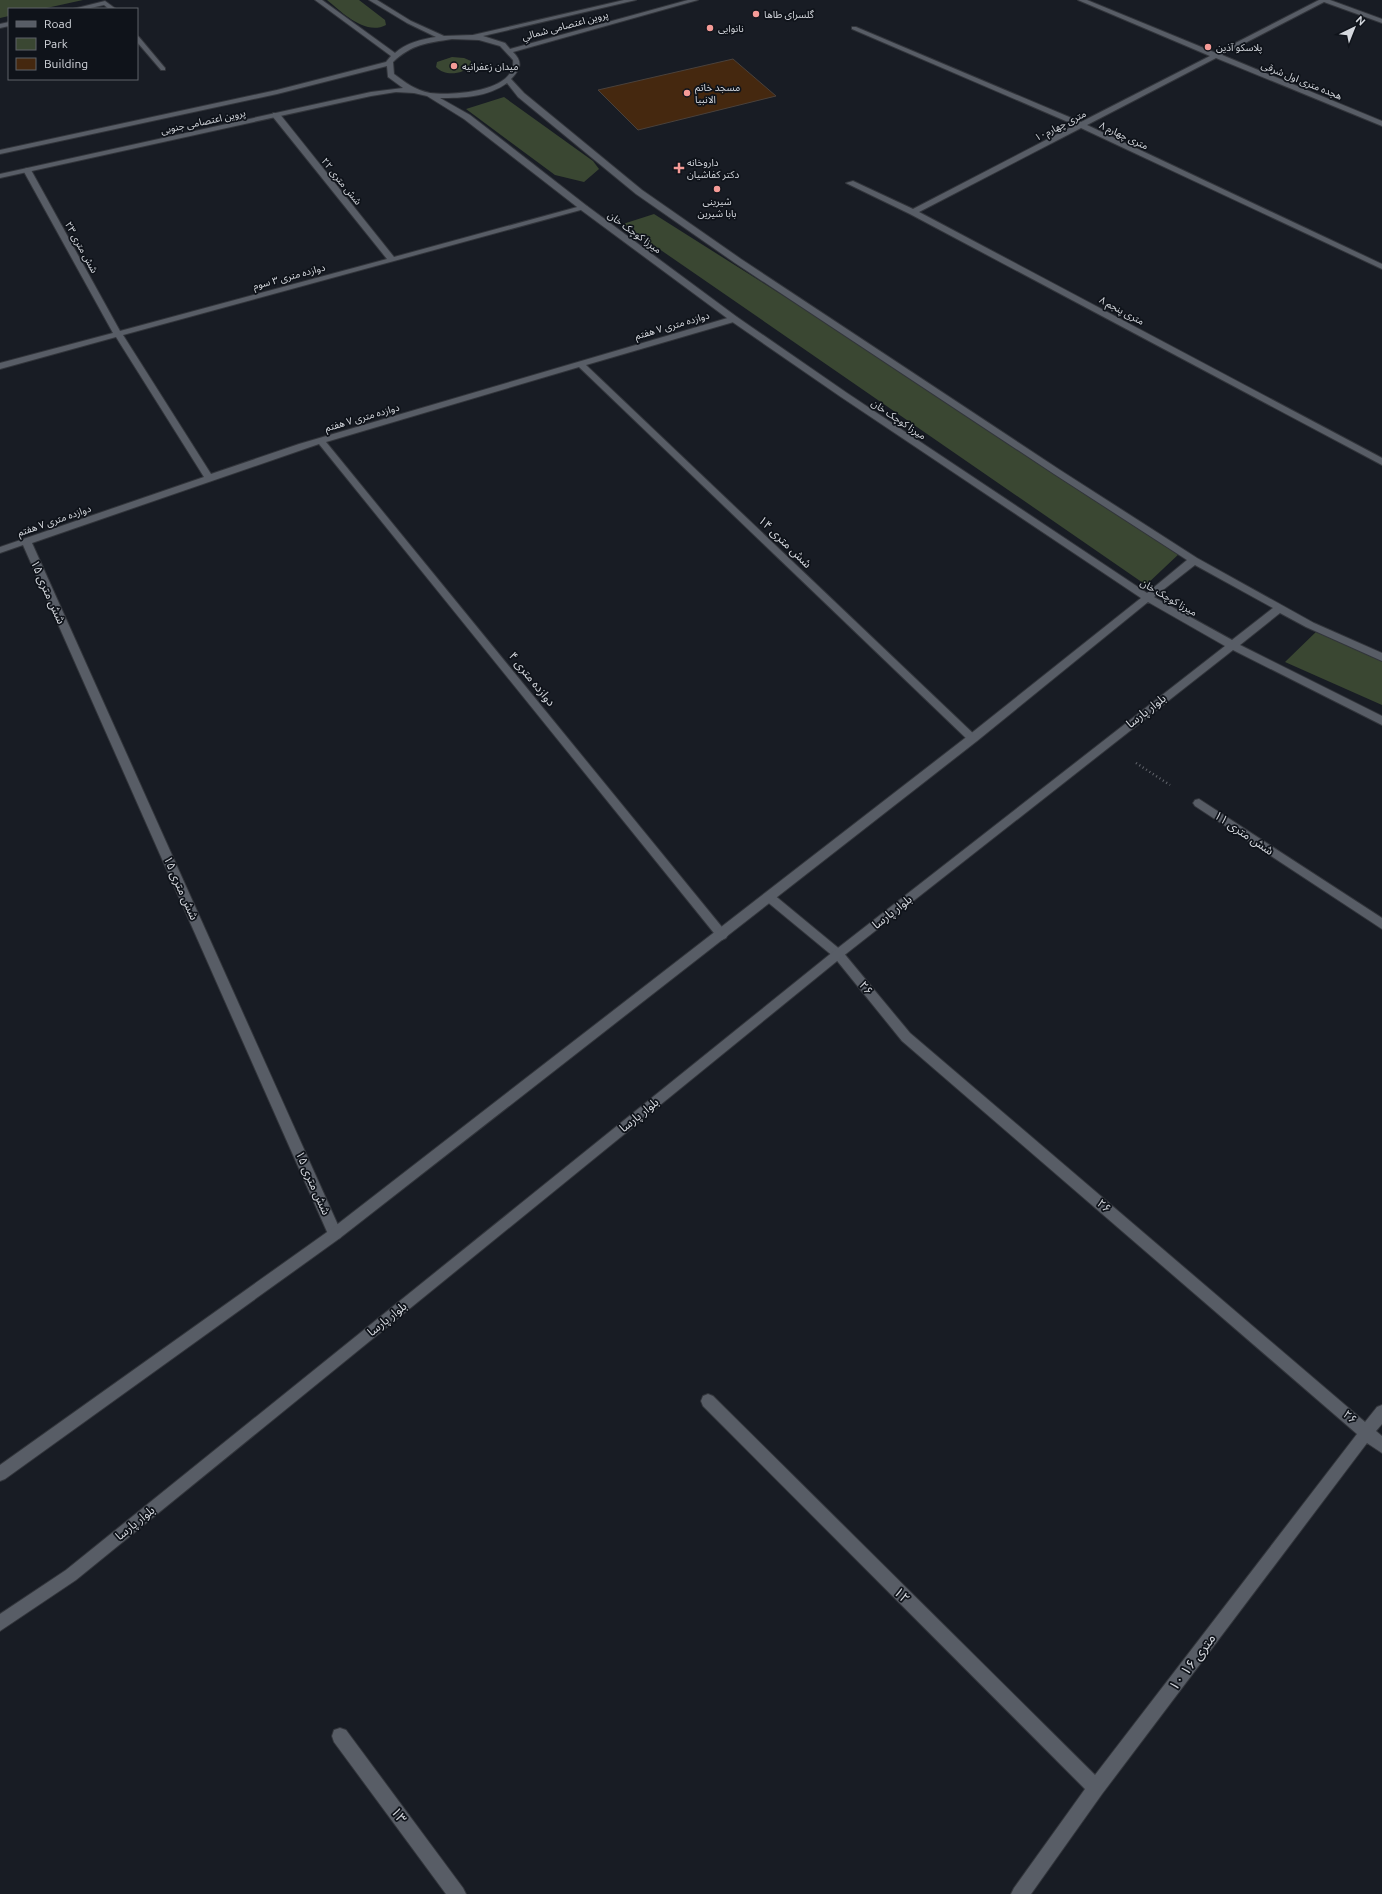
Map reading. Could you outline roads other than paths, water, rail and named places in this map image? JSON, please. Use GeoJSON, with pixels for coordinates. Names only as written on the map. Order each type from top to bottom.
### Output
{"type":"FeatureCollection","features":[{"type":"Feature","properties":{"kind":"street"},"geometry":{"type":"LineString","coordinates":[[318,0],[394,55]]}},
{"type":"Feature","properties":{"kind":"street"},"geometry":{"type":"LineString","coordinates":[[372,0],[403,19],[441,37]]}},
{"type":"Feature","properties":{"kind":"street","name":"پروین اعتصامی شمالیِ"},"geometry":{"type":"LineString","coordinates":[[472,37],[632,0]]}},
{"type":"Feature","properties":{"kind":"street","name":"پروین اعتصامی شمالیِ"},"geometry":{"type":"LineString","coordinates":[[510,50],[695,0]]}},
{"type":"Feature","properties":{"kind":"street","name":"هجده متری اول شرقی"},"geometry":{"type":"LineString","coordinates":[[1081,0],[1382,124]]}},
{"type":"Feature","properties":{"kind":"street"},"geometry":{"type":"LineString","coordinates":[[1324,0],[1382,21]]}},
{"type":"Feature","properties":{"kind":"street","name":"۱۰متری چهارم"},"geometry":{"type":"LineString","coordinates":[[914,212],[1324,0]]}},
{"type":"Feature","properties":{"kind":"street"},"geometry":{"type":"LineString","coordinates":[[81,8],[101,4],[111,6]]}},
{"type":"Feature","properties":{"kind":"street","name":"۸ متری چهارم"},"geometry":{"type":"LineString","coordinates":[[854,28],[1081,125],[1382,267]]}},
{"type":"Feature","properties":{"kind":"street"},"geometry":{"type":"LineString","coordinates":[[441,37],[472,37],[494,42],[510,50],[516,60],[516,70],[508,79],[493,87],[474,93],[452,96],[430,95],[411,90],[396,83],[389,74],[388,64],[394,55],[406,47],[422,41],[441,37]]}},
{"type":"Feature","properties":{"kind":"street"},"geometry":{"type":"LineString","coordinates":[[138,39],[163,69]]}},
{"type":"Feature","properties":{"kind":"street","name":"پروین اعتصامی جنوبی"},"geometry":{"type":"LineString","coordinates":[[0,152],[277,92],[388,64]]}},
{"type":"Feature","properties":{"kind":"street"},"geometry":{"type":"LineString","coordinates":[[508,79],[521,94],[638,192],[731,257],[1194,560],[1310,625],[1382,657]]}},
{"type":"Feature","properties":{"kind":"street","name":"پروین اعتصامی جنوبی"},"geometry":{"type":"LineString","coordinates":[[0,176],[371,94],[411,90]]}},
{"type":"Feature","properties":{"kind":"street","name":"میرزا کوچک خان"},"geometry":{"type":"LineString","coordinates":[[430,95],[467,117],[584,208],[734,319],[844,395],[1148,598],[1232,645],[1382,721]]}},
{"type":"Feature","properties":{"kind":"street","name":"شش متری ۲۲"},"geometry":{"type":"LineString","coordinates":[[276,115],[392,259]]}},
{"type":"Feature","properties":{"kind":"street","name":"شش متری ۲۳"},"geometry":{"type":"LineString","coordinates":[[27,170],[118,334],[210,479]]}},
{"type":"Feature","properties":{"kind":"street","name":"۸ متری پنجم"},"geometry":{"type":"LineString","coordinates":[[850,183],[914,212],[1382,462]]}},
{"type":"Feature","properties":{"kind":"street","name":"دوازده متری ۳ سوم"},"geometry":{"type":"LineString","coordinates":[[0,366],[584,208]]}},
{"type":"Feature","properties":{"kind":"street","name":"دوازده متری ۷ هفتم"},"geometry":{"type":"LineString","coordinates":[[0,550],[321,441],[734,319]]}},
{"type":"Feature","properties":{"kind":"street","name":"شش متری ۱۴"},"geometry":{"type":"LineString","coordinates":[[580,364],[973,738]]}},
{"type":"Feature","properties":{"kind":"street","name":"دوازده متری ۴"},"geometry":{"type":"LineString","coordinates":[[321,441],[722,935]]}},
{"type":"Feature","properties":{"kind":"street","name":"شش متری ۱۵"},"geometry":{"type":"LineString","coordinates":[[26,541],[336,1234]]}},
{"type":"Feature","properties":{"kind":"street"},"geometry":{"type":"LineString","coordinates":[[0,1474],[336,1234],[722,935],[973,738],[1194,560]]}},
{"type":"Feature","properties":{"kind":"street","name":"بلوار پارسا"},"geometry":{"type":"LineString","coordinates":[[0,1623],[71,1575],[838,954],[1280,608]]}},
{"type":"Feature","properties":{"kind":"street","name":"شش متری ۱۱"},"geometry":{"type":"LineString","coordinates":[[1199,803],[1382,924]]}},
{"type":"Feature","properties":{"kind":"street","name":"۲۶"},"geometry":{"type":"LineString","coordinates":[[769,897],[838,954],[906,1037],[1382,1446]]}},
{"type":"Feature","properties":{"kind":"street","name":"۱۲"},"geometry":{"type":"LineString","coordinates":[[708,1401],[1096,1788]]}},
{"type":"Feature","properties":{"kind":"street","name":"۱۰ متری ۱۶"},"geometry":{"type":"LineString","coordinates":[[1020,1894],[1096,1788],[1368,1433],[1382,1412]]}},
{"type":"Feature","properties":{"kind":"street","name":"۱۳"},"geometry":{"type":"LineString","coordinates":[[340,1736],[457,1894]]}},
{"type":"Feature","properties":{"kind":"place","name":"گلسرای طاها"},"geometry":{"type":"Point","coordinates":[756,14]}},
{"type":"Feature","properties":{"kind":"place","name":"نانوایی"},"geometry":{"type":"Point","coordinates":[710,28]}},
{"type":"Feature","properties":{"kind":"place","name":"پلاسکو آذین"},"geometry":{"type":"Point","coordinates":[1208,47]}},
{"type":"Feature","properties":{"kind":"place","name":"میدان زعفرانیه"},"geometry":{"type":"Point","coordinates":[454,66]}},
{"type":"Feature","properties":{"kind":"place","name":"مسجد خاتم الانبیا"},"geometry":{"type":"Point","coordinates":[687,93]}},
{"type":"Feature","properties":{"kind":"place","name":"داروخانه دکتر کفاشیان"},"geometry":{"type":"Point","coordinates":[679,168]}},
{"type":"Feature","properties":{"kind":"place","name":"شیرینی بابا شیرین"},"geometry":{"type":"Point","coordinates":[717,189]}}]}
